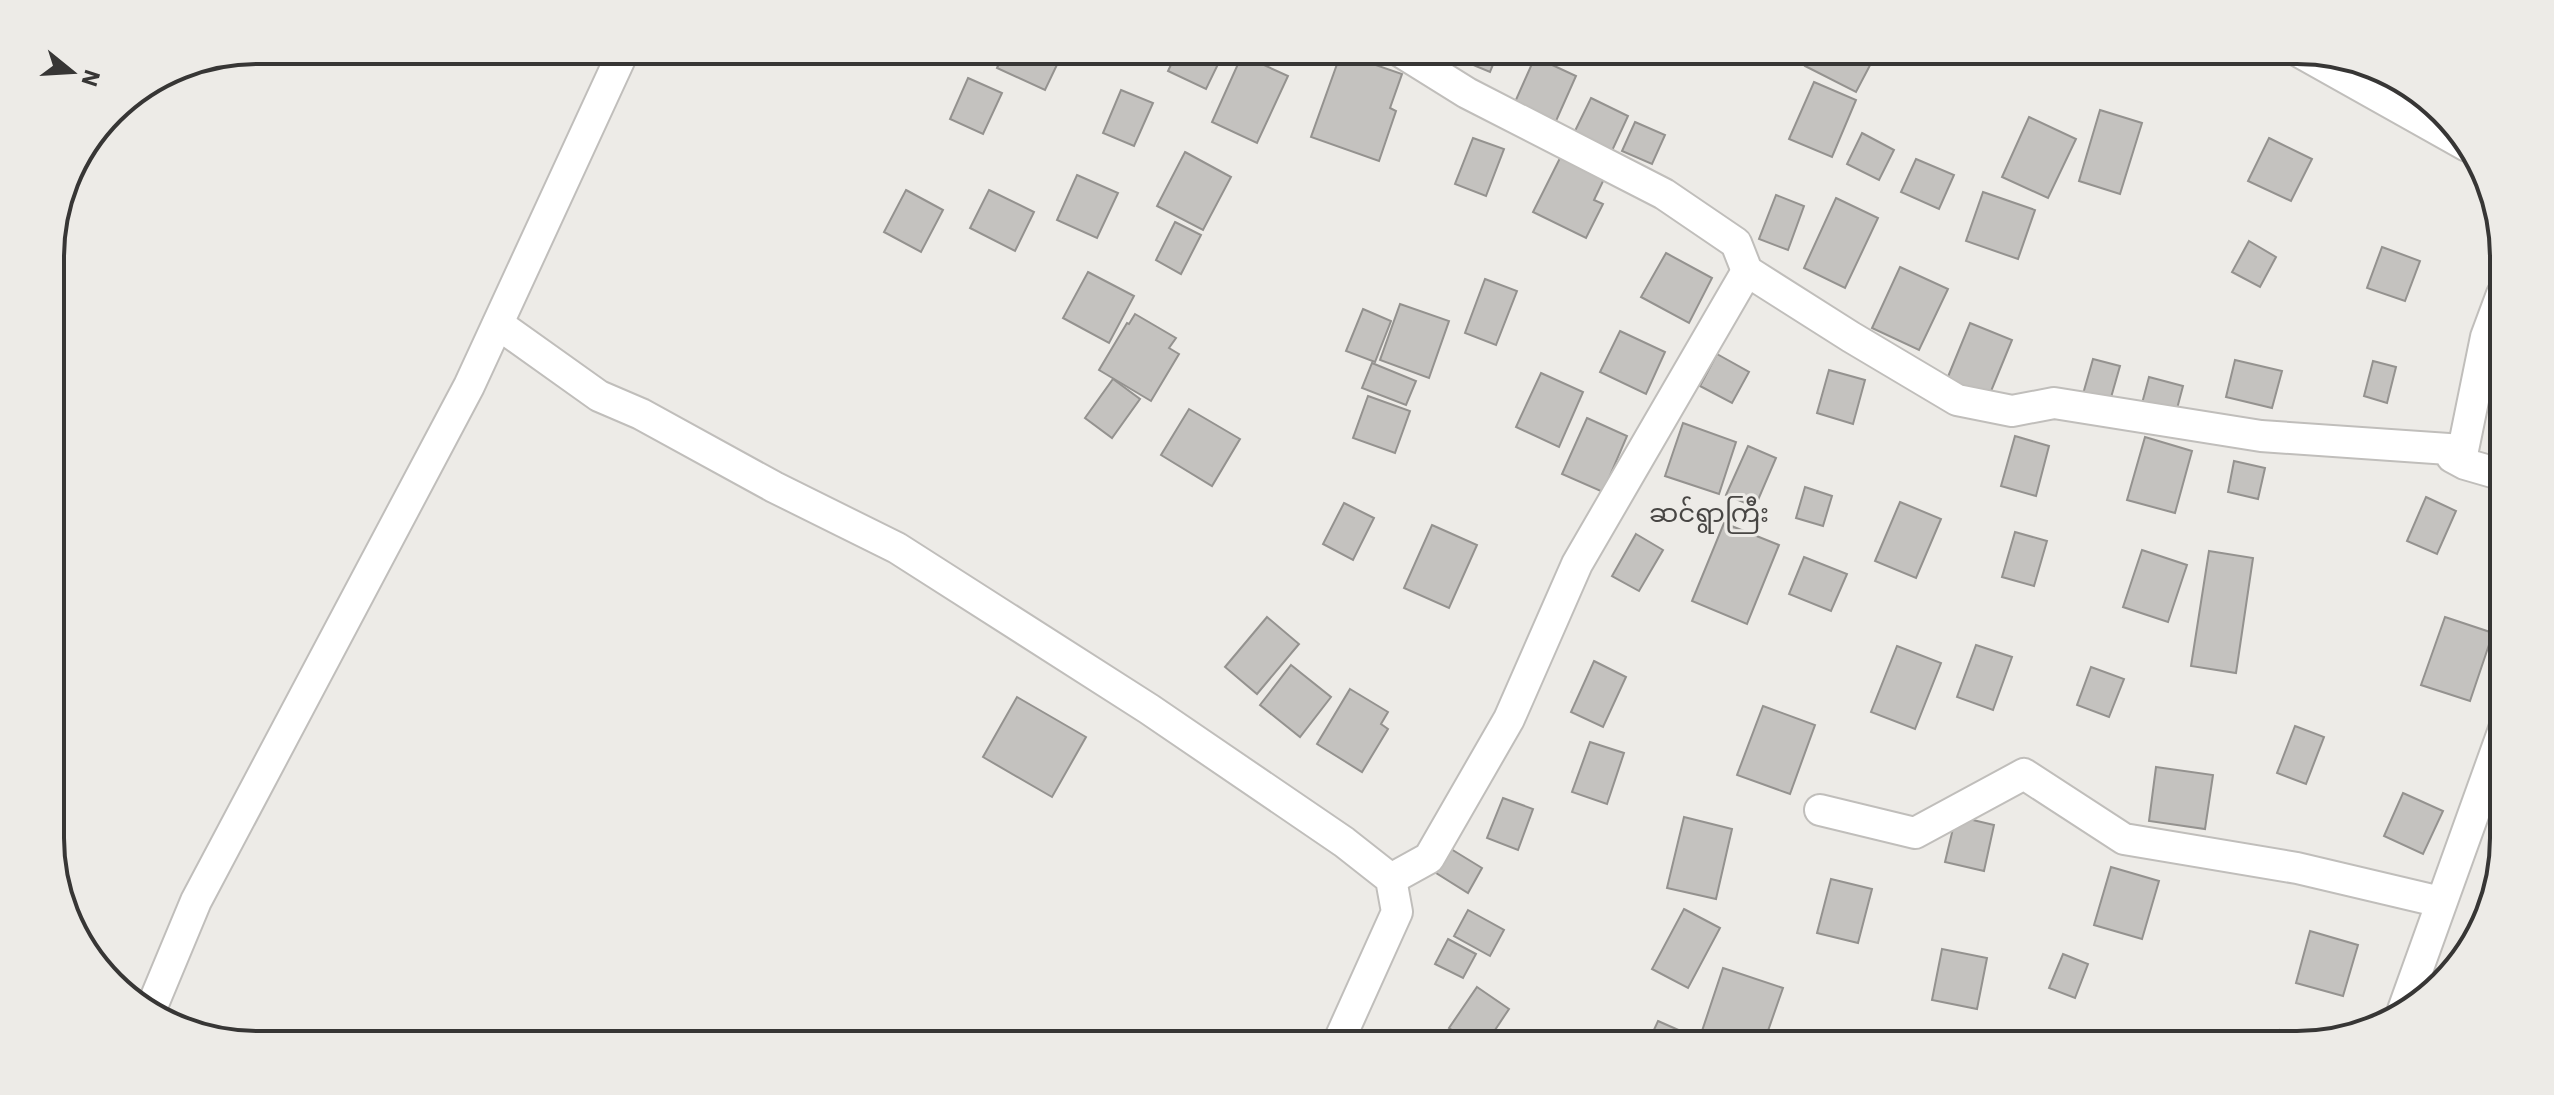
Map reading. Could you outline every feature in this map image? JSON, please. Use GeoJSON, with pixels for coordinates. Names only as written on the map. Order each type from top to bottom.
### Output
{"type":"FeatureCollection","features":[{"type":"Feature","properties":{"kind":"street"},"geometry":{"type":"LineString","coordinates":[[154,1001],[196,901],[403,514],[498,324],[618,64]]}},
{"type":"Feature","properties":{"kind":"street"},"geometry":{"type":"LineString","coordinates":[[1420,64],[1467,93],[1664,194],[1736,243],[1747,271],[1957,400],[2012,411],[2054,403],[2261,436],[2463,450]]}},
{"type":"Feature","properties":{"kind":"street"},"geometry":{"type":"LineString","coordinates":[[2326,67],[2444,133]]}},
{"type":"Feature","properties":{"kind":"street"},"geometry":{"type":"LineString","coordinates":[[1391,879],[1429,858],[1509,719],[1577,564],[1747,271]]}},
{"type":"Feature","properties":{"kind":"street"},"geometry":{"type":"LineString","coordinates":[[498,324],[599,396],[641,414],[774,487],[897,548],[1149,709],[1344,842],[1391,879],[1397,912],[1343,1031]]}},
{"type":"Feature","properties":{"kind":"street"},"geometry":{"type":"LineString","coordinates":[[2490,326],[2463,450],[2452,457],[2490,471]]}},
{"type":"Feature","properties":{"kind":"street"},"geometry":{"type":"LineString","coordinates":[[2408,995],[2490,767]]}},
{"type":"Feature","properties":{"kind":"street"},"geometry":{"type":"LineString","coordinates":[[1820,810],[1915,833],[2024,774],[2124,839],[2297,868],[2441,902]]}},
{"type":"Feature","properties":{"kind":"building"},"geometry":{"type":"Polygon","coordinates":[[[999,64],[1057,64],[1045,90],[997,68],[999,64]]]}},
{"type":"Feature","properties":{"kind":"building"},"geometry":{"type":"Polygon","coordinates":[[[1171,64],[1218,64],[1206,89],[1168,71],[1171,64]]]}},
{"type":"Feature","properties":{"kind":"building"},"geometry":{"type":"Polygon","coordinates":[[[1238,64],[1262,64],[1288,76],[1257,143],[1212,122],[1238,64]]]}},
{"type":"Feature","properties":{"kind":"building"},"geometry":{"type":"Polygon","coordinates":[[[1337,64],[1373,64],[1402,74],[1390,108],[1396,111],[1379,161],[1311,137],[1337,64]]]}},
{"type":"Feature","properties":{"kind":"building"},"geometry":{"type":"Polygon","coordinates":[[[1471,64],[1493,64],[1490,72],[1471,64]]]}},
{"type":"Feature","properties":{"kind":"building"},"geometry":{"type":"Polygon","coordinates":[[[1532,64],[1550,64],[1576,76],[1556,121],[1515,102],[1532,64]]]}},
{"type":"Feature","properties":{"kind":"building"},"geometry":{"type":"Polygon","coordinates":[[[1806,64],[1871,64],[1856,92],[1806,64]]]}},
{"type":"Feature","properties":{"kind":"building"},"geometry":{"type":"Polygon","coordinates":[[[968,78],[1002,93],[983,134],[950,119],[968,78]]]}},
{"type":"Feature","properties":{"kind":"building"},"geometry":{"type":"Polygon","coordinates":[[[1814,82],[1856,100],[1832,157],[1789,139],[1814,82]]]}},
{"type":"Feature","properties":{"kind":"building"},"geometry":{"type":"Polygon","coordinates":[[[1121,90],[1153,103],[1134,146],[1103,133],[1121,90]]]}},
{"type":"Feature","properties":{"kind":"building"},"geometry":{"type":"Polygon","coordinates":[[[1591,98],[1628,116],[1611,153],[1573,135],[1591,98]]]}},
{"type":"Feature","properties":{"kind":"building"},"geometry":{"type":"Polygon","coordinates":[[[2100,110],[2142,123],[2120,194],[2079,181],[2100,110]]]}},
{"type":"Feature","properties":{"kind":"building"},"geometry":{"type":"Polygon","coordinates":[[[2029,117],[2076,139],[2048,198],[2002,177],[2029,117]]]}},
{"type":"Feature","properties":{"kind":"building"},"geometry":{"type":"Polygon","coordinates":[[[1635,122],[1665,135],[1652,164],[1622,151],[1635,122]]]}},
{"type":"Feature","properties":{"kind":"building"},"geometry":{"type":"Polygon","coordinates":[[[1862,133],[1894,150],[1879,180],[1847,164],[1862,133]]]}},
{"type":"Feature","properties":{"kind":"building"},"geometry":{"type":"Polygon","coordinates":[[[1473,138],[1504,149],[1486,196],[1455,184],[1473,138]]]}},
{"type":"Feature","properties":{"kind":"building"},"geometry":{"type":"Polygon","coordinates":[[[2269,138],[2312,159],[2291,201],[2248,181],[2269,138]]]}},
{"type":"Feature","properties":{"kind":"building"},"geometry":{"type":"Polygon","coordinates":[[[1185,152],[1231,177],[1203,230],[1157,206],[1185,152]]]}},
{"type":"Feature","properties":{"kind":"building"},"geometry":{"type":"Polygon","coordinates":[[[1561,156],[1605,177],[1594,200],[1603,204],[1586,238],[1533,212],[1561,156]]]}},
{"type":"Feature","properties":{"kind":"building"},"geometry":{"type":"Polygon","coordinates":[[[1916,159],[1954,175],[1939,209],[1901,192],[1916,159]]]}},
{"type":"Feature","properties":{"kind":"building"},"geometry":{"type":"Polygon","coordinates":[[[1077,175],[1118,193],[1097,238],[1057,220],[1077,175]]]}},
{"type":"Feature","properties":{"kind":"building"},"geometry":{"type":"Polygon","coordinates":[[[906,190],[943,210],[921,252],[884,232],[906,190]]]}},
{"type":"Feature","properties":{"kind":"building"},"geometry":{"type":"Polygon","coordinates":[[[989,190],[1034,212],[1015,251],[970,228],[989,190]]]}},
{"type":"Feature","properties":{"kind":"building"},"geometry":{"type":"Polygon","coordinates":[[[1983,192],[2035,210],[2018,259],[1966,241],[1983,192]]]}},
{"type":"Feature","properties":{"kind":"building"},"geometry":{"type":"Polygon","coordinates":[[[1776,195],[1804,206],[1788,250],[1759,239],[1776,195]]]}},
{"type":"Feature","properties":{"kind":"building"},"geometry":{"type":"Polygon","coordinates":[[[1836,198],[1878,218],[1845,288],[1804,268],[1836,198]]]}},
{"type":"Feature","properties":{"kind":"building"},"geometry":{"type":"Polygon","coordinates":[[[1175,222],[1201,235],[1181,274],[1156,260],[1175,222]]]}},
{"type":"Feature","properties":{"kind":"building"},"geometry":{"type":"Polygon","coordinates":[[[2249,241],[2276,257],[2260,287],[2232,272],[2249,241]]]}},
{"type":"Feature","properties":{"kind":"building"},"geometry":{"type":"Polygon","coordinates":[[[2382,247],[2420,261],[2405,301],[2367,288],[2382,247]]]}},
{"type":"Feature","properties":{"kind":"building"},"geometry":{"type":"Polygon","coordinates":[[[1666,253],[1712,278],[1689,323],[1641,297],[1666,253]]]}},
{"type":"Feature","properties":{"kind":"building"},"geometry":{"type":"Polygon","coordinates":[[[1900,267],[1948,289],[1919,350],[1872,328],[1900,267]]]}},
{"type":"Feature","properties":{"kind":"building"},"geometry":{"type":"Polygon","coordinates":[[[1088,272],[1134,296],[1109,343],[1063,318],[1088,272]]]}},
{"type":"Feature","properties":{"kind":"building"},"geometry":{"type":"Polygon","coordinates":[[[1485,279],[1517,291],[1496,345],[1465,333],[1485,279]]]}},
{"type":"Feature","properties":{"kind":"building"},"geometry":{"type":"Polygon","coordinates":[[[1400,304],[1449,321],[1429,378],[1380,360],[1400,304]]]}},
{"type":"Feature","properties":{"kind":"building"},"geometry":{"type":"Polygon","coordinates":[[[1363,309],[1391,321],[1375,362],[1346,351],[1363,309]]]}},
{"type":"Feature","properties":{"kind":"building"},"geometry":{"type":"Polygon","coordinates":[[[1135,314],[1176,338],[1169,348],[1179,354],[1151,401],[1099,370],[1135,314]]]}},
{"type":"Feature","properties":{"kind":"building"},"geometry":{"type":"Polygon","coordinates":[[[1970,323],[2012,340],[1987,401],[1945,384],[1970,323]]]}},
{"type":"Feature","properties":{"kind":"building"},"geometry":{"type":"Polygon","coordinates":[[[1620,331],[1665,352],[1646,394],[1600,372],[1620,331]]]}},
{"type":"Feature","properties":{"kind":"building"},"geometry":{"type":"Polygon","coordinates":[[[1717,354],[1749,372],[1732,403],[1700,386],[1717,354]]]}},
{"type":"Feature","properties":{"kind":"building"},"geometry":{"type":"Polygon","coordinates":[[[2093,359],[2120,366],[2108,408],[2081,401],[2093,359]]]}},
{"type":"Feature","properties":{"kind":"building"},"geometry":{"type":"Polygon","coordinates":[[[2235,360],[2282,371],[2272,408],[2226,397],[2235,360]]]}},
{"type":"Feature","properties":{"kind":"building"},"geometry":{"type":"Polygon","coordinates":[[[2373,361],[2396,367],[2387,403],[2364,396],[2373,361]]]}},
{"type":"Feature","properties":{"kind":"building"},"geometry":{"type":"Polygon","coordinates":[[[1372,363],[1416,381],[1406,405],[1362,388],[1372,363]]]}},
{"type":"Feature","properties":{"kind":"building"},"geometry":{"type":"Polygon","coordinates":[[[1829,370],[1865,380],[1853,424],[1817,413],[1829,370]]]}},
{"type":"Feature","properties":{"kind":"building"},"geometry":{"type":"Polygon","coordinates":[[[1541,373],[1583,392],[1559,447],[1516,427],[1541,373]]]}},
{"type":"Feature","properties":{"kind":"building"},"geometry":{"type":"Polygon","coordinates":[[[2149,377],[2183,386],[2174,420],[2140,411],[2149,377]]]}},
{"type":"Feature","properties":{"kind":"building"},"geometry":{"type":"Polygon","coordinates":[[[1113,379],[1140,399],[1112,438],[1085,418],[1113,379]]]}},
{"type":"Feature","properties":{"kind":"building"},"geometry":{"type":"Polygon","coordinates":[[[1368,396],[1410,411],[1395,453],[1353,438],[1368,396]]]}},
{"type":"Feature","properties":{"kind":"building"},"geometry":{"type":"Polygon","coordinates":[[[1189,409],[1240,439],[1212,486],[1161,455],[1189,409]]]}},
{"type":"Feature","properties":{"kind":"building"},"geometry":{"type":"Polygon","coordinates":[[[1587,418],[1627,436],[1603,492],[1562,474],[1587,418]]]}},
{"type":"Feature","properties":{"kind":"building"},"geometry":{"type":"Polygon","coordinates":[[[1683,423],[1736,442],[1719,494],[1665,476],[1683,423]]]}},
{"type":"Feature","properties":{"kind":"building"},"geometry":{"type":"Polygon","coordinates":[[[2015,436],[2049,446],[2036,496],[2001,486],[2015,436]]]}},
{"type":"Feature","properties":{"kind":"building"},"geometry":{"type":"Polygon","coordinates":[[[2145,437],[2192,451],[2175,513],[2127,500],[2145,437]]]}},
{"type":"Feature","properties":{"kind":"building"},"geometry":{"type":"Polygon","coordinates":[[[1748,446],[1776,458],[1755,507],[1726,495],[1748,446]]]}},
{"type":"Feature","properties":{"kind":"building"},"geometry":{"type":"Polygon","coordinates":[[[2234,461],[2265,468],[2258,499],[2228,492],[2234,461]]]}},
{"type":"Feature","properties":{"kind":"building"},"geometry":{"type":"Polygon","coordinates":[[[1805,487],[1832,496],[1823,526],[1796,518],[1805,487]]]}},
{"type":"Feature","properties":{"kind":"building"},"geometry":{"type":"Polygon","coordinates":[[[2426,497],[2456,511],[2437,554],[2407,541],[2426,497]]]}},
{"type":"Feature","properties":{"kind":"building"},"geometry":{"type":"Polygon","coordinates":[[[1900,502],[1941,519],[1916,578],[1875,561],[1900,502]]]}},
{"type":"Feature","properties":{"kind":"building"},"geometry":{"type":"Polygon","coordinates":[[[1344,503],[1374,518],[1353,560],[1323,544],[1344,503]]]}},
{"type":"Feature","properties":{"kind":"building"},"geometry":{"type":"Polygon","coordinates":[[[1724,523],[1779,545],[1747,624],[1692,601],[1724,523]]]}},
{"type":"Feature","properties":{"kind":"building"},"geometry":{"type":"Polygon","coordinates":[[[1432,525],[1477,545],[1449,608],[1404,588],[1432,525]]]}},
{"type":"Feature","properties":{"kind":"building"},"geometry":{"type":"Polygon","coordinates":[[[2015,532],[2047,541],[2034,586],[2002,577],[2015,532]]]}},
{"type":"Feature","properties":{"kind":"building"},"geometry":{"type":"Polygon","coordinates":[[[1636,534],[1663,550],[1639,591],[1612,576],[1636,534]]]}},
{"type":"Feature","properties":{"kind":"building"},"geometry":{"type":"Polygon","coordinates":[[[2142,550],[2187,565],[2168,622],[2123,607],[2142,550]]]}},
{"type":"Feature","properties":{"kind":"building"},"geometry":{"type":"Polygon","coordinates":[[[2209,551],[2253,558],[2236,673],[2191,666],[2209,551]]]}},
{"type":"Feature","properties":{"kind":"building"},"geometry":{"type":"Polygon","coordinates":[[[1804,557],[1847,574],[1831,611],[1789,594],[1804,557]]]}},
{"type":"Feature","properties":{"kind":"building"},"geometry":{"type":"Polygon","coordinates":[[[1267,617],[1299,644],[1257,694],[1225,667],[1267,617]]]}},
{"type":"Feature","properties":{"kind":"building"},"geometry":{"type":"Polygon","coordinates":[[[2445,617],[2490,632],[2490,642],[2470,701],[2421,685],[2445,617]]]}},
{"type":"Feature","properties":{"kind":"building"},"geometry":{"type":"Polygon","coordinates":[[[1976,645],[2012,657],[1993,710],[1957,697],[1976,645]]]}},
{"type":"Feature","properties":{"kind":"building"},"geometry":{"type":"Polygon","coordinates":[[[1897,646],[1941,663],[1915,729],[1871,712],[1897,646]]]}},
{"type":"Feature","properties":{"kind":"building"},"geometry":{"type":"Polygon","coordinates":[[[1594,661],[1626,677],[1603,727],[1571,712],[1594,661]]]}},
{"type":"Feature","properties":{"kind":"building"},"geometry":{"type":"Polygon","coordinates":[[[1291,665],[1331,697],[1300,737],[1260,705],[1291,665]]]}},
{"type":"Feature","properties":{"kind":"building"},"geometry":{"type":"Polygon","coordinates":[[[2091,667],[2124,679],[2109,717],[2077,705],[2091,667]]]}},
{"type":"Feature","properties":{"kind":"building"},"geometry":{"type":"Polygon","coordinates":[[[1350,689],[1388,712],[1381,724],[1388,729],[1362,772],[1317,744],[1350,689]]]}},
{"type":"Feature","properties":{"kind":"building"},"geometry":{"type":"Polygon","coordinates":[[[1017,697],[1086,737],[1052,797],[983,757],[1017,697]]]}},
{"type":"Feature","properties":{"kind":"building"},"geometry":{"type":"Polygon","coordinates":[[[1763,706],[1815,725],[1790,794],[1737,775],[1763,706]]]}},
{"type":"Feature","properties":{"kind":"building"},"geometry":{"type":"Polygon","coordinates":[[[2295,726],[2324,737],[2306,784],[2277,773],[2295,726]]]}},
{"type":"Feature","properties":{"kind":"building"},"geometry":{"type":"Polygon","coordinates":[[[1590,742],[1624,753],[1607,804],[1572,792],[1590,742]]]}},
{"type":"Feature","properties":{"kind":"building"},"geometry":{"type":"Polygon","coordinates":[[[2156,767],[2213,775],[2205,829],[2149,821],[2156,767]]]}},
{"type":"Feature","properties":{"kind":"building"},"geometry":{"type":"Polygon","coordinates":[[[2403,793],[2443,811],[2423,854],[2384,836],[2403,793]]]}},
{"type":"Feature","properties":{"kind":"building"},"geometry":{"type":"Polygon","coordinates":[[[1503,798],[1533,809],[1518,850],[1487,838],[1503,798]]]}},
{"type":"Feature","properties":{"kind":"building"},"geometry":{"type":"Polygon","coordinates":[[[1956,816],[1994,825],[1984,871],[1945,862],[1956,816]]]}},
{"type":"Feature","properties":{"kind":"building"},"geometry":{"type":"Polygon","coordinates":[[[1684,817],[1732,829],[1716,899],[1667,888],[1684,817]]]}},
{"type":"Feature","properties":{"kind":"building"},"geometry":{"type":"Polygon","coordinates":[[[1451,849],[1482,868],[1468,893],[1436,873],[1451,849]]]}},
{"type":"Feature","properties":{"kind":"building"},"geometry":{"type":"Polygon","coordinates":[[[2111,867],[2159,881],[2142,939],[2094,925],[2111,867]]]}},
{"type":"Feature","properties":{"kind":"building"},"geometry":{"type":"Polygon","coordinates":[[[1831,879],[1872,889],[1858,943],[1817,933],[1831,879]]]}},
{"type":"Feature","properties":{"kind":"building"},"geometry":{"type":"Polygon","coordinates":[[[1684,909],[1720,928],[1688,988],[1652,969],[1684,909]]]}},
{"type":"Feature","properties":{"kind":"building"},"geometry":{"type":"Polygon","coordinates":[[[1468,910],[1504,930],[1490,956],[1454,936],[1468,910]]]}},
{"type":"Feature","properties":{"kind":"building"},"geometry":{"type":"Polygon","coordinates":[[[2310,931],[2358,945],[2343,996],[2296,983],[2310,931]]]}},
{"type":"Feature","properties":{"kind":"building"},"geometry":{"type":"Polygon","coordinates":[[[1448,939],[1476,954],[1463,978],[1435,964],[1448,939]]]}},
{"type":"Feature","properties":{"kind":"building"},"geometry":{"type":"Polygon","coordinates":[[[1942,949],[1987,958],[1977,1009],[1932,1000],[1942,949]]]}},
{"type":"Feature","properties":{"kind":"building"},"geometry":{"type":"Polygon","coordinates":[[[2063,954],[2088,964],[2075,998],[2049,988],[2063,954]]]}},
{"type":"Feature","properties":{"kind":"building"},"geometry":{"type":"Polygon","coordinates":[[[1723,968],[1783,988],[1768,1031],[1702,1031],[1723,968]]]}},
{"type":"Feature","properties":{"kind":"building"},"geometry":{"type":"Polygon","coordinates":[[[1477,987],[1509,1009],[1494,1031],[1453,1031],[1449,1028],[1477,987]]]}},
{"type":"Feature","properties":{"kind":"building"},"geometry":{"type":"Polygon","coordinates":[[[1658,1021],[1681,1031],[1653,1031],[1658,1021]]]}},
{"type":"Feature","properties":{"kind":"district","name":"ဆင်ရွာကြီး"},"geometry":{"type":"Point","coordinates":[1709,512]}}]}
